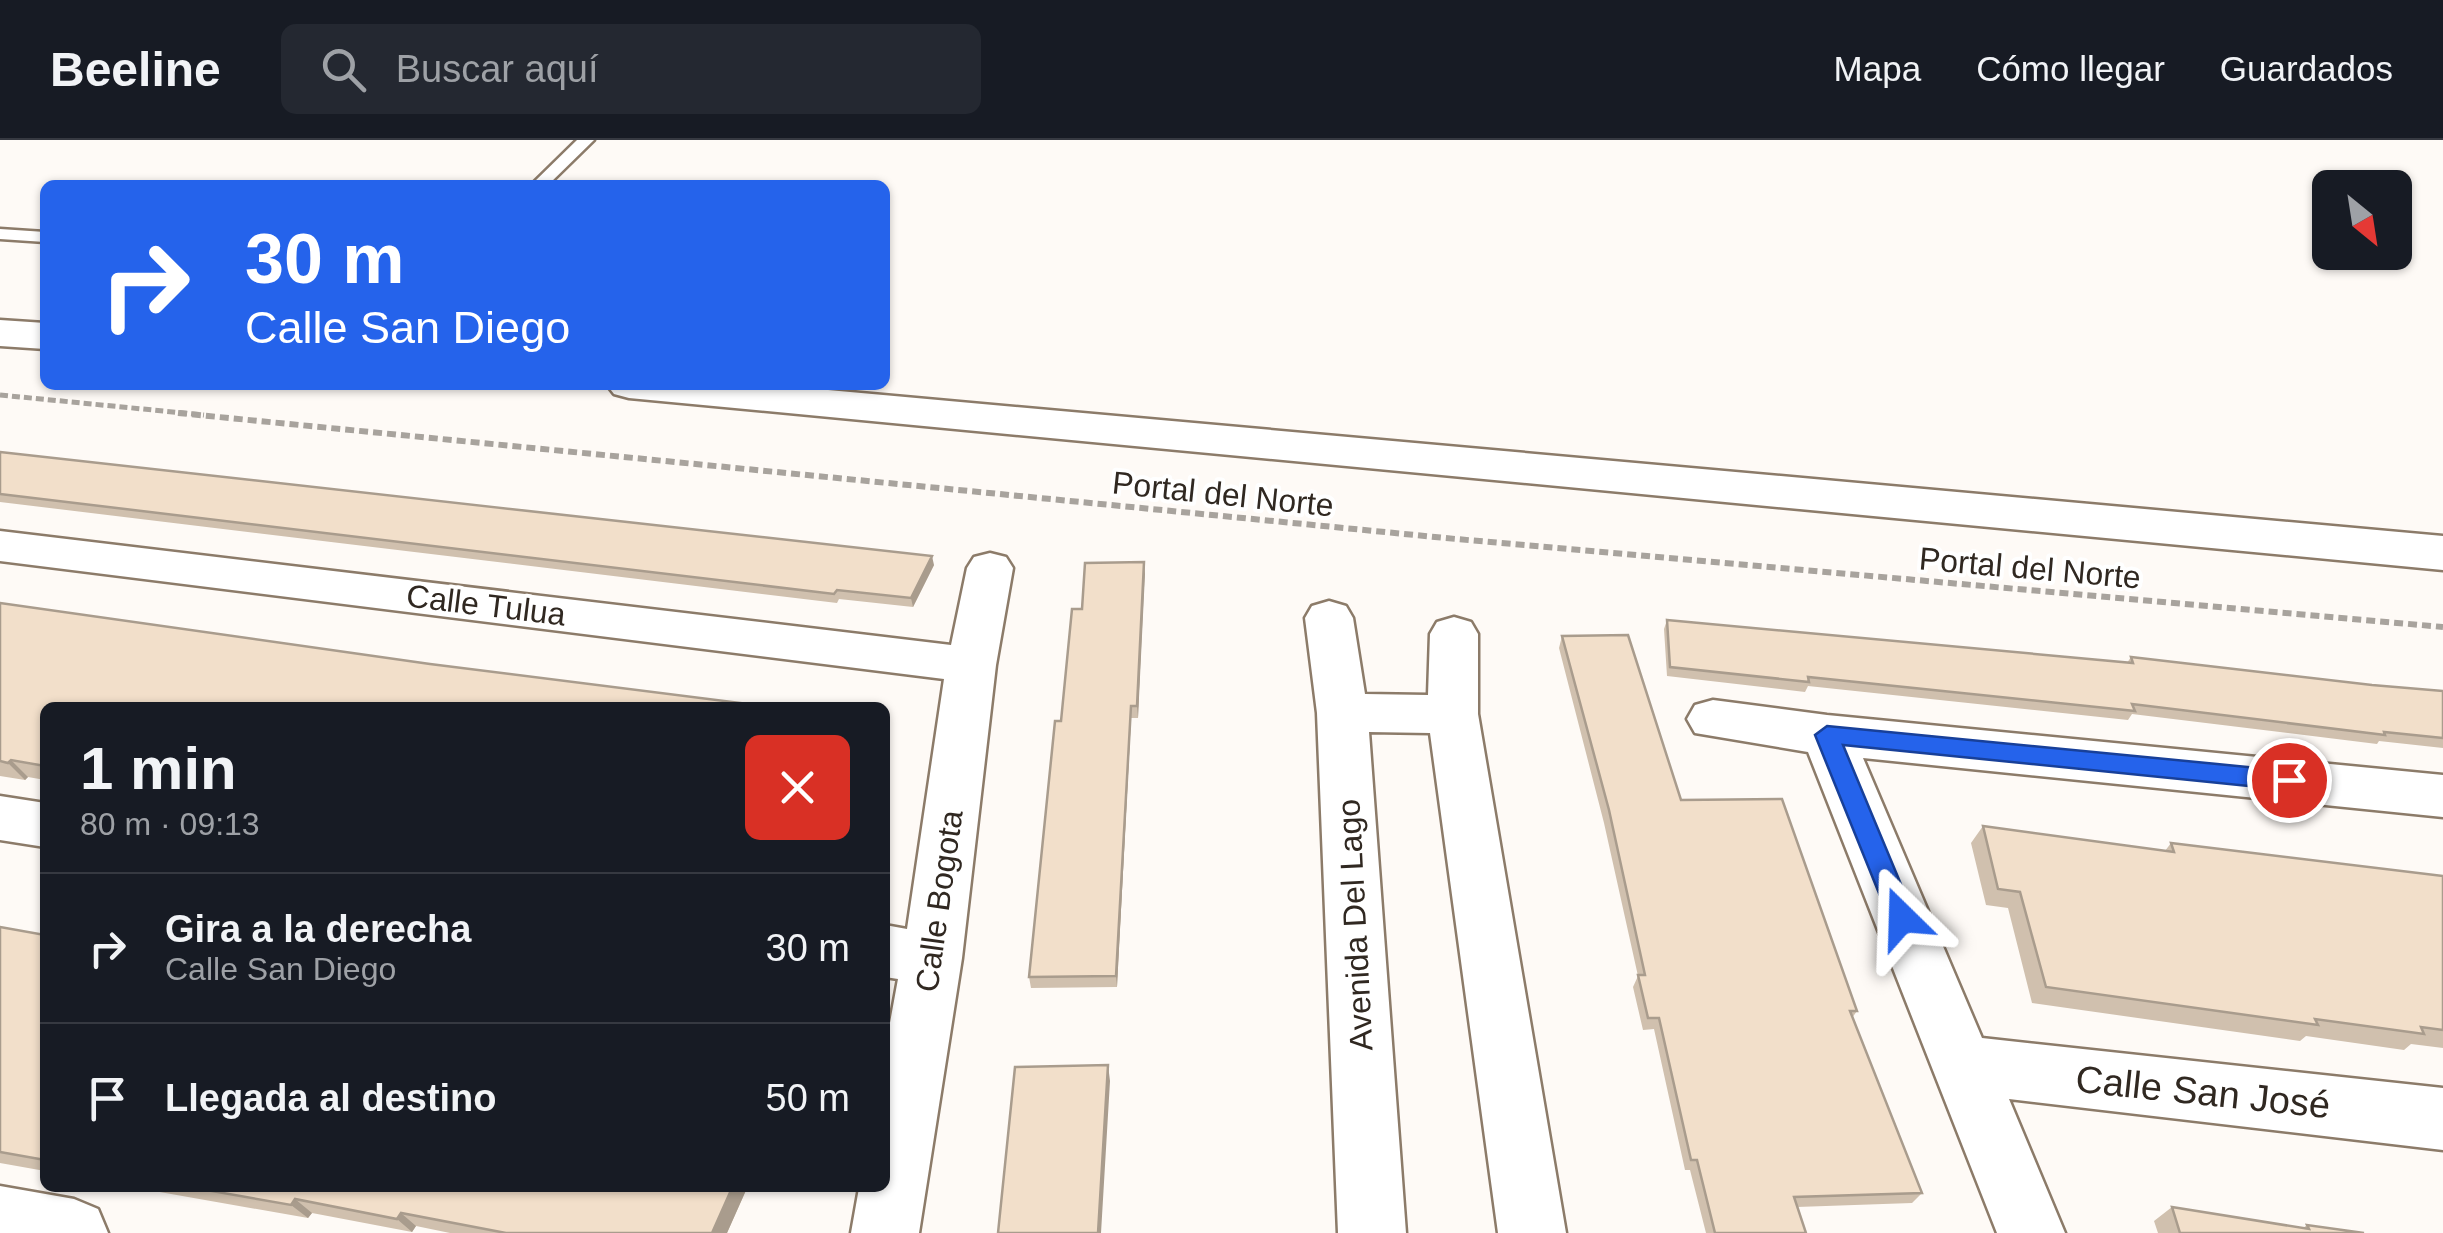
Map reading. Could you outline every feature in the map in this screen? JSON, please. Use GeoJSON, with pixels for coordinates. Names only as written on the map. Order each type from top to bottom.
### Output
{"type":"FeatureCollection","features":[{"type":"Feature","properties":{"kind":"street"},"geometry":{"type":"LineString","coordinates":[[0,333],[40,336]]}},
{"type":"Feature","properties":{"kind":"street"},"geometry":{"type":"LineString","coordinates":[[682,390],[2443,553]]}},
{"type":"Feature","properties":{"kind":"street","name":"Calle Tulua"},"geometry":{"type":"LineString","coordinates":[[0,546],[972,665]]}},
{"type":"Feature","properties":{"kind":"street","name":"Calle Bogota"},"geometry":{"type":"LineString","coordinates":[[890,1173],[908,955],[990,568]]}},
{"type":"Feature","properties":{"kind":"street","name":"Avenida Del Lago"},"geometry":{"type":"LineString","coordinates":[[1329,618],[1342,713],[1372,1233]]}},
{"type":"Feature","properties":{"kind":"street"},"geometry":{"type":"LineString","coordinates":[[1454,634],[1452,714],[1532,1233]]}},
{"type":"Feature","properties":{"kind":"street"},"geometry":{"type":"LineString","coordinates":[[1342,713],[1452,714]]}},
{"type":"Feature","properties":{"kind":"street"},"geometry":{"type":"LineString","coordinates":[[1714,719],[1827,735],[2443,796]]}},
{"type":"Feature","properties":{"kind":"street"},"geometry":{"type":"LineString","coordinates":[[1827,735],[2031,1233]]}},
{"type":"Feature","properties":{"kind":"street"},"geometry":{"type":"LineString","coordinates":[[0,818],[40,824]]}},
{"type":"Feature","properties":{"kind":"street","name":"Calle San José"},"geometry":{"type":"LineString","coordinates":[[1962,1065],[2443,1119]]}},
{"type":"Feature","properties":{"kind":"street","name":"Calle Bogota"},"geometry":{"type":"LineString","coordinates":[[885,1233],[888,1192]]}},
{"type":"Feature","properties":{"kind":"street"},"geometry":{"type":"LineString","coordinates":[[0,1220],[74,1233]]}},
{"type":"Feature","properties":{"kind":"lane"},"geometry":{"type":"LineString","coordinates":[[544,180],[586,140]]}},
{"type":"Feature","properties":{"kind":"lane"},"geometry":{"type":"LineString","coordinates":[[0,234],[40,237]]}},
{"type":"Feature","properties":{"kind":"path","name":"Portal del Norte"},"geometry":{"type":"LineString","coordinates":[[0,396],[1445,538],[2443,627]]}},
{"type":"Feature","properties":{"kind":"building"},"geometry":{"type":"Polygon","coordinates":[[[0,452],[932,556],[911,598],[837,590],[834,594],[0,494],[0,452]]]}},
{"type":"Feature","properties":{"kind":"building"},"geometry":{"type":"Polygon","coordinates":[[[1144,562],[1137,706],[1131,706],[1116,976],[1029,977],[1055,721],[1061,721],[1072,609],[1082,609],[1085,563],[1144,562]]]}},
{"type":"Feature","properties":{"kind":"building"},"geometry":{"type":"Polygon","coordinates":[[[0,603],[732,702],[40,702],[40,765],[0,761],[0,603]]]}},
{"type":"Feature","properties":{"kind":"building"},"geometry":{"type":"Polygon","coordinates":[[[1667,620],[2133,663],[2131,657],[2443,691],[2443,738],[2384,732],[2385,735],[2132,704],[2135,711],[1808,677],[1809,682],[1670,667],[1667,620]]]}},
{"type":"Feature","properties":{"kind":"building"},"geometry":{"type":"Polygon","coordinates":[[[1628,635],[1681,800],[1782,799],[1857,1011],[1850,1011],[1922,1193],[1794,1197],[1806,1233],[1715,1233],[1697,1160],[1691,1160],[1659,1018],[1648,1018],[1638,975],[1645,975],[1609,810],[1562,636],[1628,635]]]}},
{"type":"Feature","properties":{"kind":"building"},"geometry":{"type":"Polygon","coordinates":[[[1983,826],[2174,852],[2171,843],[2443,876],[2443,1030],[2421,1027],[2424,1034],[2315,1019],[2318,1025],[2046,987],[2020,892],[1998,889],[1983,826]]]}},
{"type":"Feature","properties":{"kind":"building"},"geometry":{"type":"Polygon","coordinates":[[[0,927],[40,934],[40,1159],[0,1152],[0,927]]]}},
{"type":"Feature","properties":{"kind":"building"},"geometry":{"type":"Polygon","coordinates":[[[1108,1065],[1098,1233],[998,1233],[1015,1067],[1108,1065]]]}},
{"type":"Feature","properties":{"kind":"building"},"geometry":{"type":"Polygon","coordinates":[[[218,1192],[730,1192],[712,1233],[506,1233],[401,1213],[397,1219],[295,1199],[291,1205],[218,1192]]]}},
{"type":"Feature","properties":{"kind":"building"},"geometry":{"type":"Polygon","coordinates":[[[2172,1207],[2309,1229],[2307,1225],[2364,1233],[2180,1233],[2172,1207]]]}},
{"type":"Feature","properties":{"kind":"route"},"geometry":{"type":"LineString","coordinates":[[1902,918],[1827,735],[2289,780]]}}]}
